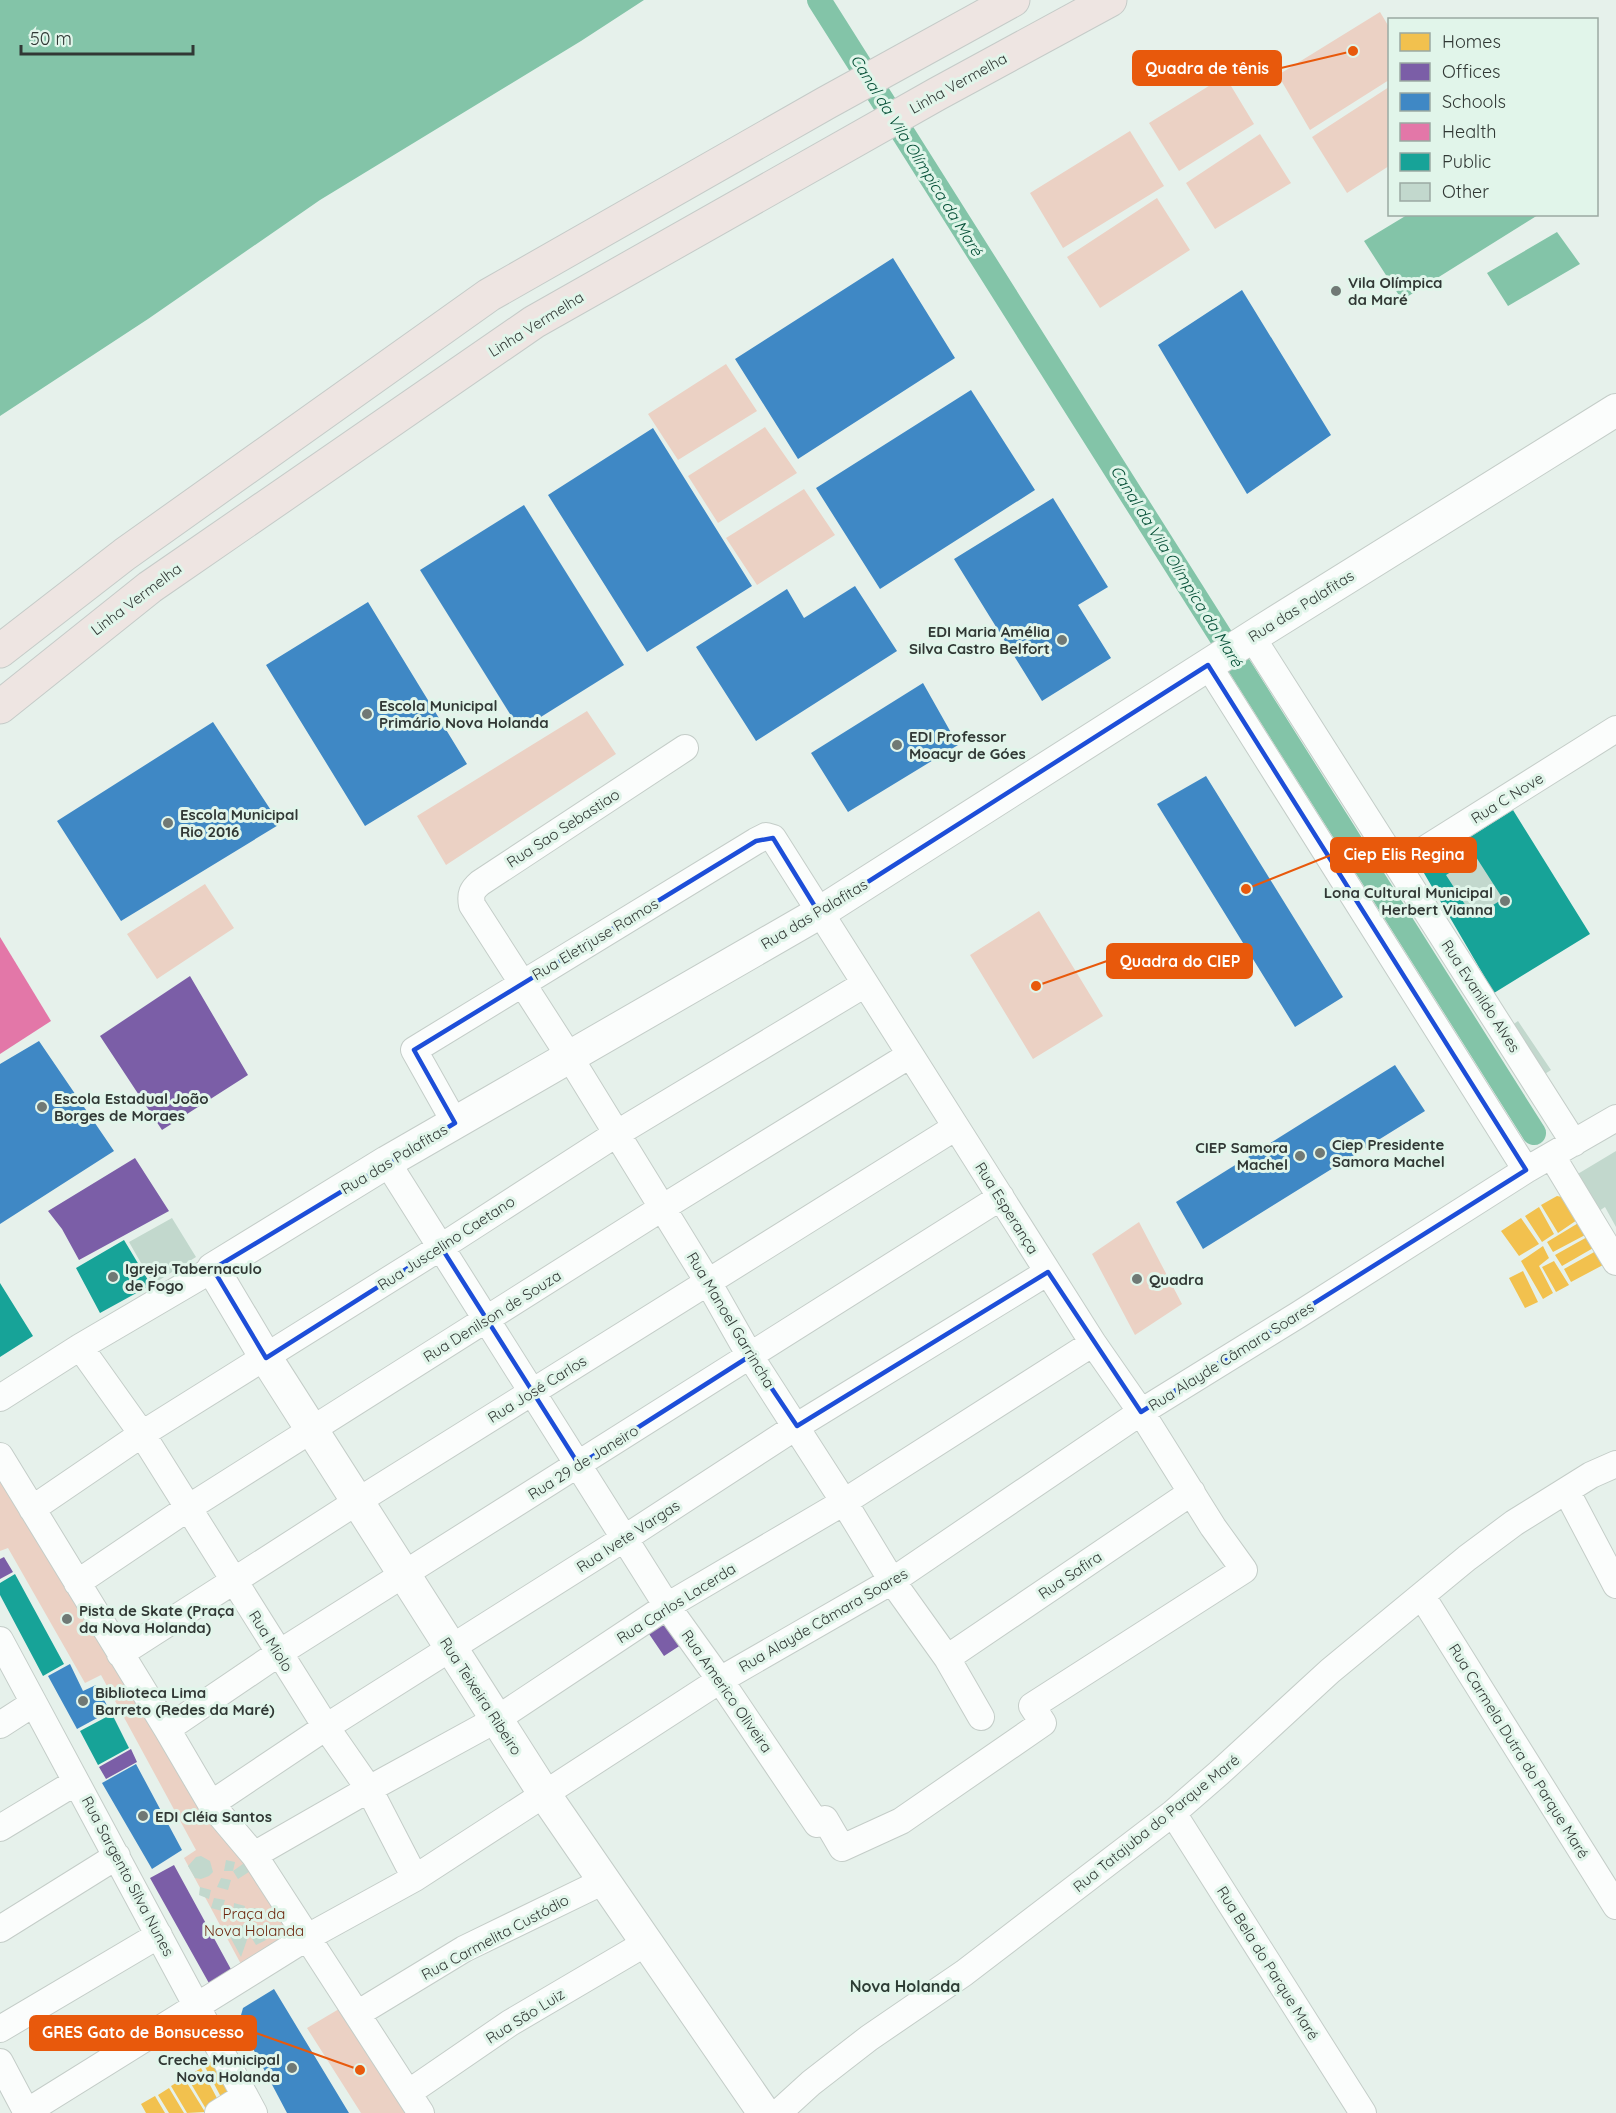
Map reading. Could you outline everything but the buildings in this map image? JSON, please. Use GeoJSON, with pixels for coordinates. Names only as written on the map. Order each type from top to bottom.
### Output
{"type":"FeatureCollection","features":[{"type":"Feature","properties":{"kind":"highway"},"geometry":{"type":"LineString","coordinates":[[0,651],[125,554],[489,295],[909,56],[1013,0]]}},
{"type":"Feature","properties":{"kind":"highway","name":"Linha Vermelha"},"geometry":{"type":"LineString","coordinates":[[0,707],[150,586],[534,322],[937,94],[1110,0]]}},
{"type":"Feature","properties":{"kind":"street","name":"Rua das Palafitas"},"geometry":{"type":"LineString","coordinates":[[0,1398],[80,1347],[213,1269],[387,1162],[819,913],[1228,652],[1616,410]]}},
{"type":"Feature","properties":{"kind":"street","name":"Rua Evanildo Alves"},"geometry":{"type":"LineString","coordinates":[[1228,652],[1398,866],[1574,1143]]}},
{"type":"Feature","properties":{"kind":"street"},"geometry":{"type":"LineString","coordinates":[[1228,652],[1526,1170]]}},
{"type":"Feature","properties":{"kind":"street","name":"Rua C Nove"},"geometry":{"type":"LineString","coordinates":[[1398,866],[1616,729]]}},
{"type":"Feature","properties":{"kind":"street","name":"Rua Sao Sebastiao"},"geometry":{"type":"LineString","coordinates":[[482,922],[472,905],[470,896],[472,890],[480,883],[685,748]]}},
{"type":"Feature","properties":{"kind":"street","name":"Rua Eletrjuse Ramos"},"geometry":{"type":"LineString","coordinates":[[455,1122],[414,1050],[756,841],[770,836],[776,842]]}},
{"type":"Feature","properties":{"kind":"street","name":"Rua Esperança"},"geometry":{"type":"LineString","coordinates":[[776,842],[1093,1343],[1141,1412],[1213,1527],[1244,1570],[1032,1706],[1043,1723],[902,1821]]}},
{"type":"Feature","properties":{"kind":"street","name":"Rua Manoel Garrincha"},"geometry":{"type":"LineString","coordinates":[[482,922],[569,1056],[708,1282],[750,1356],[892,1581],[947,1658],[981,1717]]}},
{"type":"Feature","properties":{"kind":"street","name":"Rua Juscelino Caetano"},"geometry":{"type":"LineString","coordinates":[[32,1509],[142,1434],[266,1358],[616,1134],[865,984]]}},
{"type":"Feature","properties":{"kind":"street","name":"Rua Denilson de Souza"},"geometry":{"type":"LineString","coordinates":[[77,1583],[188,1508],[662,1208],[910,1055]]}},
{"type":"Feature","properties":{"kind":"street","name":"Rua Alayde Câmara Soares"},"geometry":{"type":"LineString","coordinates":[[26,2113],[306,1938],[415,1878],[720,1680],[892,1581],[1141,1412],[1299,1315],[1526,1170],[1616,1118]]}},
{"type":"Feature","properties":{"kind":"street","name":"Rua José Carlos"},"geometry":{"type":"LineString","coordinates":[[120,1654],[358,1501],[956,1127]]}},
{"type":"Feature","properties":{"kind":"street"},"geometry":{"type":"LineString","coordinates":[[1552,1156],[1616,1262]]}},
{"type":"Feature","properties":{"kind":"street","name":"Rua Americo Oliveira"},"geometry":{"type":"LineString","coordinates":[[387,1162],[667,1605],[842,1848],[902,1821]]}},
{"type":"Feature","properties":{"kind":"street","name":"Rua 29 de Janeiro"},"geometry":{"type":"LineString","coordinates":[[167,1729],[279,1653],[1001,1197]]}},
{"type":"Feature","properties":{"kind":"street","name":"Rua Teixeira Ribeiro"},"geometry":{"type":"LineString","coordinates":[[213,1269],[266,1358],[544,1795],[764,2113]]}},
{"type":"Feature","properties":{"kind":"street","name":"Rua Ivete Vargas"},"geometry":{"type":"LineString","coordinates":[[211,1804],[326,1727],[625,1538],[796,1426],[1048,1272]]}},
{"type":"Feature","properties":{"kind":"street","name":"Rua Carlos Lacerda"},"geometry":{"type":"LineString","coordinates":[[254,1855],[497,1719],[667,1605],[844,1502],[1093,1343]]}},
{"type":"Feature","properties":{"kind":"street","name":"Rua Miolo"},"geometry":{"type":"LineString","coordinates":[[80,1347],[142,1434],[326,1727],[369,1789],[415,1878]]}},
{"type":"Feature","properties":{"kind":"street"},"geometry":{"type":"LineString","coordinates":[[0,1456],[211,1804],[254,1855],[414,2103]]}},
{"type":"Feature","properties":{"kind":"street","name":"Rua Tatajuba do Parque Maré"},"geometry":{"type":"LineString","coordinates":[[778,2113],[811,2083],[869,2038],[964,1974],[1173,1813],[1220,1773],[1330,1671],[1467,1558],[1514,1523],[1591,1475],[1616,1464]]}},
{"type":"Feature","properties":{"kind":"street","name":"Rua Safira"},"geometry":{"type":"LineString","coordinates":[[947,1658],[1192,1492]]}},
{"type":"Feature","properties":{"kind":"street"},"geometry":{"type":"LineString","coordinates":[[1567,1492],[1616,1585]]}},
{"type":"Feature","properties":{"kind":"street","name":"Rua Carmela Dutra do Parque Maré"},"geometry":{"type":"LineString","coordinates":[[1422,1596],[1616,1906]]}},
{"type":"Feature","properties":{"kind":"street","name":"Rua Sargento Silva Nunes"},"geometry":{"type":"LineString","coordinates":[[0,1640],[250,2105]]}},
{"type":"Feature","properties":{"kind":"street"},"geometry":{"type":"LineString","coordinates":[[0,1725],[34,1703]]}},
{"type":"Feature","properties":{"kind":"street"},"geometry":{"type":"LineString","coordinates":[[0,1828],[76,1782]]}},
{"type":"Feature","properties":{"kind":"street","name":"Rua Bela do Parque Maré"},"geometry":{"type":"LineString","coordinates":[[1173,1813],[1362,2113]]}},
{"type":"Feature","properties":{"kind":"street"},"geometry":{"type":"LineString","coordinates":[[0,1929],[117,1856]]}},
{"type":"Feature","properties":{"kind":"street","name":"Rua Carmelita Custódio"},"geometry":{"type":"LineString","coordinates":[[357,2014],[464,1949],[604,1881]]}},
{"type":"Feature","properties":{"kind":"street"},"geometry":{"type":"LineString","coordinates":[[0,2029],[159,1935]]}},
{"type":"Feature","properties":{"kind":"street","name":"Rua São Luiz"},"geometry":{"type":"LineString","coordinates":[[414,2103],[510,2023],[646,1943]]}},
{"type":"Feature","properties":{"kind":"street"},"geometry":{"type":"LineString","coordinates":[[0,2062],[26,2113]]}},
{"type":"Feature","properties":{"kind":"street"},"geometry":{"type":"LineString","coordinates":[[218,2113],[250,2105]]}},
{"type":"Feature","properties":{"kind":"highlighted area"},"geometry":{"type":"Polygon","coordinates":[[[1208,665],[1526,1170],[1141,1412],[1048,1272],[797,1426],[750,1356],[579,1465],[441,1247],[266,1358],[213,1269],[455,1123],[414,1050],[756,841],[773,838],[819,913],[1208,665]]]}},
{"type":"Feature","properties":{"kind":"green space"},"geometry":{"type":"Polygon","coordinates":[[[1380,12],[1388,25],[1388,81],[1310,130],[1278,75],[1380,12]]]}},
{"type":"Feature","properties":{"kind":"green space"},"geometry":{"type":"Polygon","coordinates":[[[1225,76],[1254,124],[1179,171],[1149,123],[1225,76]]]}},
{"type":"Feature","properties":{"kind":"green space"},"geometry":{"type":"Polygon","coordinates":[[[1388,88],[1388,167],[1347,193],[1312,137],[1388,88]]]}},
{"type":"Feature","properties":{"kind":"green space"},"geometry":{"type":"Polygon","coordinates":[[[1130,131],[1164,186],[1063,248],[1030,193],[1130,131]]]}},
{"type":"Feature","properties":{"kind":"green space"},"geometry":{"type":"Polygon","coordinates":[[[1260,134],[1291,183],[1215,229],[1186,183],[1260,134]]]}},
{"type":"Feature","properties":{"kind":"green space"},"geometry":{"type":"Polygon","coordinates":[[[1157,198],[1190,250],[1100,308],[1067,257],[1157,198]]]}},
{"type":"Feature","properties":{"kind":"green space"},"geometry":{"type":"Polygon","coordinates":[[[726,364],[757,411],[678,460],[648,414],[726,364]]]}},
{"type":"Feature","properties":{"kind":"green space"},"geometry":{"type":"Polygon","coordinates":[[[765,427],[797,473],[718,523],[688,476],[765,427]]]}},
{"type":"Feature","properties":{"kind":"green space"},"geometry":{"type":"Polygon","coordinates":[[[804,489],[835,535],[757,585],[726,538],[804,489]]]}},
{"type":"Feature","properties":{"kind":"green space"},"geometry":{"type":"Polygon","coordinates":[[[587,711],[616,754],[446,865],[417,816],[587,711]]]}},
{"type":"Feature","properties":{"kind":"green space"},"geometry":{"type":"Polygon","coordinates":[[[205,884],[234,928],[157,979],[127,934],[205,884]]]}},
{"type":"Feature","properties":{"kind":"green space"},"geometry":{"type":"Polygon","coordinates":[[[1039,911],[1103,1016],[1033,1059],[970,955],[1039,911]]]}},
{"type":"Feature","properties":{"kind":"green space","name":"Quadra"},"geometry":{"type":"Polygon","coordinates":[[[1139,1222],[1182,1304],[1135,1335],[1092,1254],[1139,1222]]]}},
{"type":"Feature","properties":{"kind":"green space","name":"Praça da Nova Holanda"},"geometry":{"type":"Polygon","coordinates":[[[0,1465],[298,1935],[242,1966],[184,1858],[196,1850],[101,1675],[85,1683],[8,1548],[0,1551],[0,1465]]]}},
{"type":"Feature","properties":{"kind":"green space"},"geometry":{"type":"Polygon","coordinates":[[[344,2006],[413,2113],[361,2113],[307,2028],[344,2006]]]}},
{"type":"Feature","properties":{"kind":"shaded area"},"geometry":{"type":"Polygon","coordinates":[[[0,0],[644,0],[320,200],[148,319],[0,416],[0,0]]]}},
{"type":"Feature","properties":{"kind":"shaded area"},"geometry":{"type":"Polygon","coordinates":[[[1405,216],[1536,216],[1402,300],[1364,241],[1405,216]]]}},
{"type":"Feature","properties":{"kind":"shaded area"},"geometry":{"type":"Polygon","coordinates":[[[1557,232],[1580,264],[1508,306],[1487,273],[1557,232]]]}},
{"type":"Feature","properties":{"kind":"waterway","name":"Canal da Vila Olímpica da Maré"},"geometry":{"type":"LineString","coordinates":[[819,0],[1534,1133]]}},
{"type":"Feature","properties":{"kind":"place","name":"Quadra de tênis"},"geometry":{"type":"Point","coordinates":[1353,51]}},
{"type":"Feature","properties":{"kind":"place","name":"Vila Olímpica da Maré"},"geometry":{"type":"Point","coordinates":[1336,291]}},
{"type":"Feature","properties":{"kind":"place","name":"EDI Maria Amélia Silva Castro Belfort"},"geometry":{"type":"Point","coordinates":[1062,640]}},
{"type":"Feature","properties":{"kind":"place","name":"Escola Municipal Primário Nova Holanda"},"geometry":{"type":"Point","coordinates":[367,714]}},
{"type":"Feature","properties":{"kind":"place","name":"EDI Professor Moacyr de Góes"},"geometry":{"type":"Point","coordinates":[897,745]}},
{"type":"Feature","properties":{"kind":"place","name":"Escola Municipal Rio 2016"},"geometry":{"type":"Point","coordinates":[168,823]}},
{"type":"Feature","properties":{"kind":"place","name":"Ciep Elis Regina"},"geometry":{"type":"Point","coordinates":[1246,889]}},
{"type":"Feature","properties":{"kind":"place","name":"Lona Cultural Municipal Herbert Vianna"},"geometry":{"type":"Point","coordinates":[1505,901]}},
{"type":"Feature","properties":{"kind":"place","name":"Quadra do CIEP"},"geometry":{"type":"Point","coordinates":[1036,986]}},
{"type":"Feature","properties":{"kind":"place","name":"Escola Estadual João Borges de Moraes"},"geometry":{"type":"Point","coordinates":[42,1107]}},
{"type":"Feature","properties":{"kind":"place","name":"Ciep Presidente Samora Machel"},"geometry":{"type":"Point","coordinates":[1320,1153]}},
{"type":"Feature","properties":{"kind":"place","name":"CIEP Samora Machel"},"geometry":{"type":"Point","coordinates":[1300,1156]}},
{"type":"Feature","properties":{"kind":"place","name":"Igreja Tabernaculo de Fogo"},"geometry":{"type":"Point","coordinates":[113,1277]}},
{"type":"Feature","properties":{"kind":"place","name":"Quadra"},"geometry":{"type":"Point","coordinates":[1137,1279]}},
{"type":"Feature","properties":{"kind":"place","name":"Pista de Skate (Praça da Nova Holanda)"},"geometry":{"type":"Point","coordinates":[67,1619]}},
{"type":"Feature","properties":{"kind":"place","name":"Biblioteca Lima Barreto (Redes da Maré)"},"geometry":{"type":"Point","coordinates":[83,1701]}},
{"type":"Feature","properties":{"kind":"place","name":"EDI Cléia Santos"},"geometry":{"type":"Point","coordinates":[143,1816]}},
{"type":"Feature","properties":{"kind":"place","name":"Creche Municipal Nova Holanda"},"geometry":{"type":"Point","coordinates":[292,2068]}},
{"type":"Feature","properties":{"kind":"place","name":"GRES Gato de Bonsucesso"},"geometry":{"type":"Point","coordinates":[360,2070]}},
{"type":"Feature","properties":{"kind":"district","name":"Nova Holanda"},"geometry":{"type":"Point","coordinates":[905,1986]}}]}
